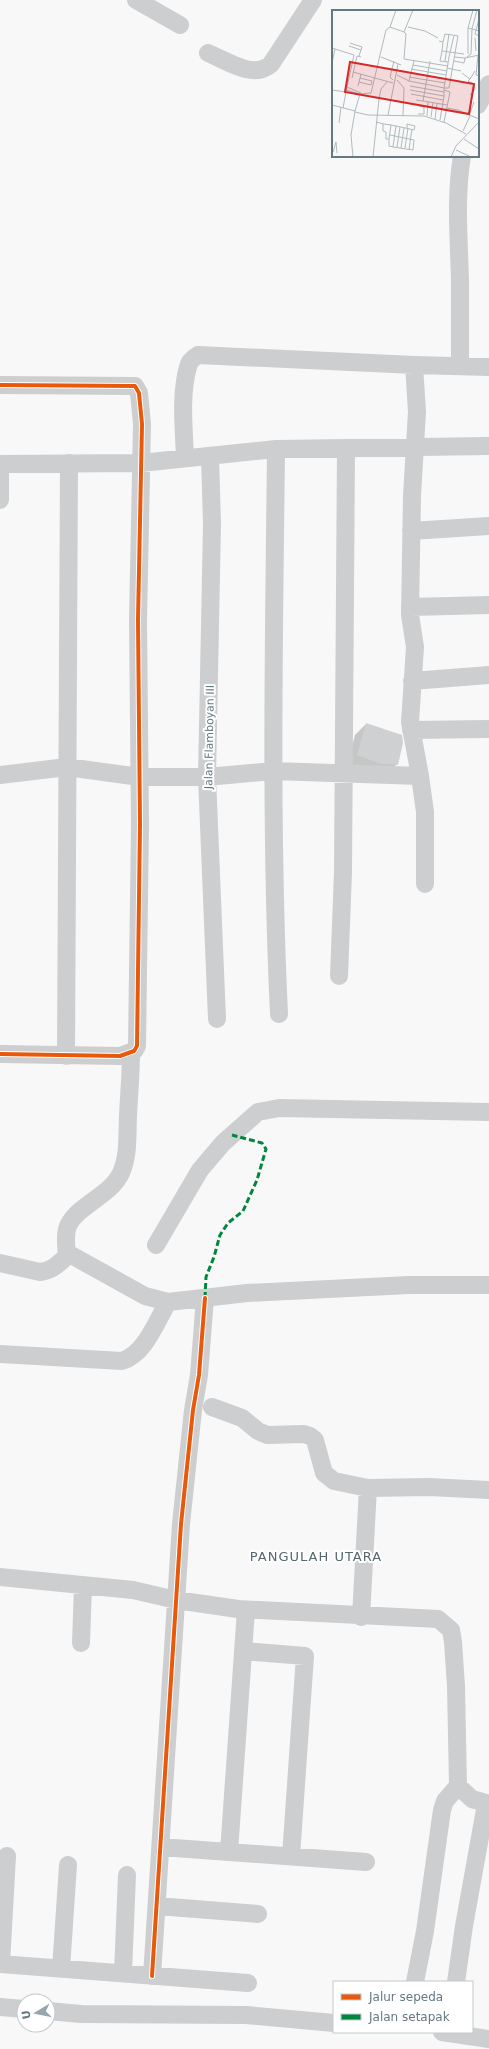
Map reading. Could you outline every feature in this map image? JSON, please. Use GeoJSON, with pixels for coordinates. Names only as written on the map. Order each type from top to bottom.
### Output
{"type":"FeatureCollection","features":[{"type":"Feature","properties":{"kind":"street"},"geometry":{"type":"LineString","coordinates":[[136,0],[180,26]]}},
{"type":"Feature","properties":{"kind":"street"},"geometry":{"type":"LineString","coordinates":[[208,53],[250,70],[258,71],[265,69],[271,64],[313,0]]}},
{"type":"Feature","properties":{"kind":"street"},"geometry":{"type":"LineString","coordinates":[[479,103],[489,84]]}},
{"type":"Feature","properties":{"kind":"street"},"geometry":{"type":"LineString","coordinates":[[460,366],[460,279],[457,233],[459,176],[462,157]]}},
{"type":"Feature","properties":{"kind":"street"},"geometry":{"type":"LineString","coordinates":[[185,458],[184,395],[188,367],[191,360],[198,355],[489,367]]}},
{"type":"Feature","properties":{"kind":"street"},"geometry":{"type":"LineString","coordinates":[[414,365],[417,412],[411,531],[410,607],[415,640],[410,711],[411,730],[425,812],[425,884]]}},
{"type":"Feature","properties":{"kind":"street"},"geometry":{"type":"LineString","coordinates":[[0,385],[135,386],[139,393],[142,424],[138,620],[140,777],[139,1010],[137,1046],[131,1052],[120,1056],[0,1054]]}},
{"type":"Feature","properties":{"kind":"street"},"geometry":{"type":"LineString","coordinates":[[0,500],[0,464],[141,463],[276,449],[489,446]]}},
{"type":"Feature","properties":{"kind":"street"},"geometry":{"type":"LineString","coordinates":[[276,449],[274,771],[276,944],[279,1014]]}},
{"type":"Feature","properties":{"kind":"street"},"geometry":{"type":"LineString","coordinates":[[339,976],[343,872],[346,449]]}},
{"type":"Feature","properties":{"kind":"street","name":"Jalan Flamboyan III"},"geometry":{"type":"LineString","coordinates":[[210,456],[212,524],[207,777],[217,1019]]}},
{"type":"Feature","properties":{"kind":"street"},"geometry":{"type":"LineString","coordinates":[[66,1056],[69,463]]}},
{"type":"Feature","properties":{"kind":"street"},"geometry":{"type":"LineString","coordinates":[[411,531],[489,526]]}},
{"type":"Feature","properties":{"kind":"street"},"geometry":{"type":"LineString","coordinates":[[410,607],[489,605]]}},
{"type":"Feature","properties":{"kind":"street"},"geometry":{"type":"LineString","coordinates":[[412,681],[489,676]]}},
{"type":"Feature","properties":{"kind":"street"},"geometry":{"type":"LineString","coordinates":[[411,730],[489,729]]}},
{"type":"Feature","properties":{"kind":"street"},"geometry":{"type":"LineString","coordinates":[[0,775],[67,767],[140,777],[207,777],[274,771],[343,772],[420,776]]}},
{"type":"Feature","properties":{"kind":"street"},"geometry":{"type":"LineString","coordinates":[[67,1256],[66,1237],[69,1224],[80,1212],[103,1195],[121,1173],[126,1156],[131,1079],[131,1052]]}},
{"type":"Feature","properties":{"kind":"street"},"geometry":{"type":"LineString","coordinates":[[156,1245],[200,1170],[223,1143],[258,1112],[279,1108],[489,1112]]}},
{"type":"Feature","properties":{"kind":"street"},"geometry":{"type":"LineString","coordinates":[[0,1263],[40,1272],[54,1268],[67,1256],[77,1257],[145,1296],[168,1302],[247,1293],[409,1285],[489,1285]]}},
{"type":"Feature","properties":{"kind":"street"},"geometry":{"type":"LineString","coordinates":[[152,1976],[181,1524],[193,1410],[199,1375],[205,1298]]}},
{"type":"Feature","properties":{"kind":"street"},"geometry":{"type":"LineString","coordinates":[[0,1354],[122,1361],[130,1359],[140,1350],[168,1302]]}},
{"type":"Feature","properties":{"kind":"street"},"geometry":{"type":"LineString","coordinates":[[212,1407],[242,1418],[258,1431],[267,1435],[304,1434],[310,1436],[315,1440],[323,1468],[328,1478],[334,1481],[368,1488],[429,1487],[489,1490]]}},
{"type":"Feature","properties":{"kind":"street"},"geometry":{"type":"LineString","coordinates":[[361,1617],[368,1488]]}},
{"type":"Feature","properties":{"kind":"street"},"geometry":{"type":"LineString","coordinates":[[0,1577],[133,1590],[176,1600],[246,1610],[361,1617],[438,1619],[451,1630],[456,1686],[458,1786],[445,1800],[442,1810],[425,1932],[415,1981]]}},
{"type":"Feature","properties":{"kind":"street"},"geometry":{"type":"LineString","coordinates":[[82,1643],[83,1586]]}},
{"type":"Feature","properties":{"kind":"street"},"geometry":{"type":"LineString","coordinates":[[229,1852],[246,1610]]}},
{"type":"Feature","properties":{"kind":"street"},"geometry":{"type":"LineString","coordinates":[[243,1651],[305,1656],[291,1856]]}},
{"type":"Feature","properties":{"kind":"street"},"geometry":{"type":"LineString","coordinates":[[456,1981],[464,1926],[488,1804],[472,1799],[458,1786]]}},
{"type":"Feature","properties":{"kind":"street"},"geometry":{"type":"LineString","coordinates":[[161,1847],[366,1862]]}},
{"type":"Feature","properties":{"kind":"street"},"geometry":{"type":"LineString","coordinates":[[7,1856],[0,1964],[248,1983]]}},
{"type":"Feature","properties":{"kind":"street"},"geometry":{"type":"LineString","coordinates":[[61,1969],[68,1865]]}},
{"type":"Feature","properties":{"kind":"street"},"geometry":{"type":"LineString","coordinates":[[123,1973],[127,1875]]}},
{"type":"Feature","properties":{"kind":"street"},"geometry":{"type":"LineString","coordinates":[[157,1906],[258,1914]]}},
{"type":"Feature","properties":{"kind":"street"},"geometry":{"type":"LineString","coordinates":[[0,2007],[16,2008]]}},
{"type":"Feature","properties":{"kind":"street"},"geometry":{"type":"LineString","coordinates":[[56,2012],[81,2014],[246,2015],[333,2023]]}},
{"type":"Feature","properties":{"kind":"street"},"geometry":{"type":"LineString","coordinates":[[452,2033],[489,2039]]}},
{"type":"Feature","properties":{"kind":"building"},"geometry":{"type":"Polygon","coordinates":[[[366,723],[402,735],[403,743],[398,765],[381,764],[357,755],[366,723]]]}},
{"type":"Feature","properties":{"kind":"marked path"},"geometry":{"type":"LineString","coordinates":[[205,1298],[206,1277],[214,1257],[220,1235],[228,1223],[243,1211],[257,1180],[266,1149],[262,1143],[232,1135]]}},
{"type":"Feature","properties":{"kind":"cycle path"},"geometry":{"type":"LineString","coordinates":[[0,385],[135,386],[139,393],[142,424],[138,620],[140,824],[137,1046],[134,1051],[120,1056],[0,1054]]}},
{"type":"Feature","properties":{"kind":"cycle path"},"geometry":{"type":"LineString","coordinates":[[152,1976],[181,1524],[193,1410],[199,1375],[205,1298]]}},
{"type":"Feature","properties":{"kind":"district","name":"PANGULAH UTARA"},"geometry":{"type":"Point","coordinates":[316,1556]}}]}
